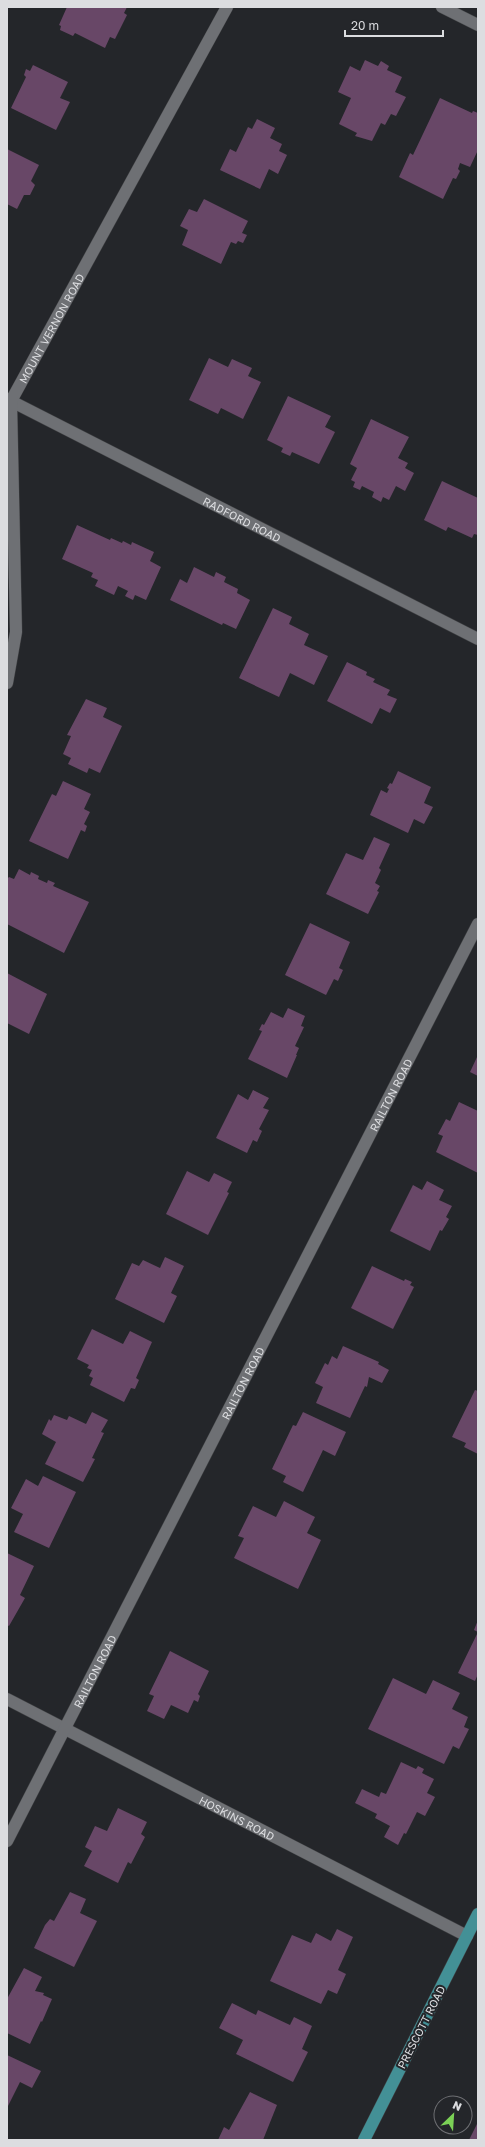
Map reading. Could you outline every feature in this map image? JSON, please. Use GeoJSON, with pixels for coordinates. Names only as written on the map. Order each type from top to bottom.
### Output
{"type":"FeatureCollection","features":[{"type":"Feature","properties":{"kind":"main road","name":"PRESCOTT ROAD"},"geometry":{"type":"LineString","coordinates":[[364,2140],[478,1914]]}},
{"type":"Feature","properties":{"kind":"street","name":"MOUNT VERNON ROAD"},"geometry":{"type":"LineString","coordinates":[[9,400],[228,7]]}},
{"type":"Feature","properties":{"kind":"street"},"geometry":{"type":"LineString","coordinates":[[442,7],[478,25]]}},
{"type":"Feature","properties":{"kind":"street","name":"RADFORD ROAD"},"geometry":{"type":"LineString","coordinates":[[9,400],[478,639]]}},
{"type":"Feature","properties":{"kind":"street"},"geometry":{"type":"LineString","coordinates":[[7,683],[16,632],[9,400]]}},
{"type":"Feature","properties":{"kind":"street","name":"RAILTON ROAD"},"geometry":{"type":"LineString","coordinates":[[7,1841],[478,924]]}},
{"type":"Feature","properties":{"kind":"street","name":"HOSKINS ROAD"},"geometry":{"type":"LineString","coordinates":[[7,1700],[467,1936]]}},
{"type":"Feature","properties":{"kind":"building"},"geometry":{"type":"Polygon","coordinates":[[[67,7],[127,7],[124,13],[127,15],[115,39],[110,37],[105,48],[75,33],[73,36],[60,30],[61,26],[59,25],[67,7]]]}},
{"type":"Feature","properties":{"kind":"building"},"geometry":{"type":"Polygon","coordinates":[[[365,60],[378,66],[381,61],[389,66],[387,70],[402,77],[395,92],[406,97],[396,116],[391,114],[385,125],[381,123],[372,141],[355,136],[357,133],[339,124],[351,98],[338,92],[350,66],[360,71],[365,60]]]}},
{"type":"Feature","properties":{"kind":"building"},"geometry":{"type":"Polygon","coordinates":[[[33,65],[68,82],[60,98],[70,102],[56,130],[11,108],[26,77],[24,75],[26,69],[30,71],[33,65]]]}},
{"type":"Feature","properties":{"kind":"building"},"geometry":{"type":"Polygon","coordinates":[[[440,98],[472,113],[473,111],[478,113],[478,150],[470,167],[460,163],[458,169],[460,171],[456,179],[453,178],[443,199],[399,177],[410,153],[413,155],[440,98]]]}},
{"type":"Feature","properties":{"kind":"building"},"geometry":{"type":"Polygon","coordinates":[[[257,119],[275,128],[270,138],[282,144],[279,151],[287,155],[278,174],[269,169],[260,189],[220,170],[230,149],[236,152],[248,127],[252,129],[257,119]]]}},
{"type":"Feature","properties":{"kind":"building"},"geometry":{"type":"Polygon","coordinates":[[[7,149],[39,165],[31,181],[35,185],[30,195],[24,195],[17,209],[7,204],[7,149]]]}},
{"type":"Feature","properties":{"kind":"building"},"geometry":{"type":"Polygon","coordinates":[[[204,199],[248,221],[242,233],[247,235],[243,243],[238,241],[236,244],[231,242],[221,264],[182,245],[188,230],[180,226],[189,209],[197,212],[204,199]]]}},
{"type":"Feature","properties":{"kind":"building"},"geometry":{"type":"Polygon","coordinates":[[[209,358],[228,367],[232,359],[252,368],[248,376],[261,382],[243,419],[221,408],[218,414],[189,400],[209,358]]]}},
{"type":"Feature","properties":{"kind":"building"},"geometry":{"type":"Polygon","coordinates":[[[288,396],[331,416],[325,427],[335,432],[319,464],[292,452],[290,456],[281,452],[283,448],[267,440],[288,396]]]}},
{"type":"Feature","properties":{"kind":"building"},"geometry":{"type":"Polygon","coordinates":[[[371,419],[409,437],[398,458],[408,463],[405,468],[414,473],[405,491],[396,486],[389,500],[383,497],[381,502],[372,497],[374,492],[362,486],[360,490],[353,487],[355,482],[351,480],[357,468],[350,464],[371,419]]]}},
{"type":"Feature","properties":{"kind":"building"},"geometry":{"type":"Polygon","coordinates":[[[442,481],[478,498],[478,535],[474,534],[472,538],[448,527],[446,531],[424,520],[442,481]]]}},
{"type":"Feature","properties":{"kind":"building"},"geometry":{"type":"Polygon","coordinates":[[[77,525],[110,540],[111,538],[131,545],[132,542],[154,552],[150,561],[161,567],[146,600],[135,595],[133,600],[125,596],[128,591],[118,586],[114,595],[95,586],[98,580],[91,577],[93,573],[62,559],[77,525]]]}},
{"type":"Feature","properties":{"kind":"building"},"geometry":{"type":"Polygon","coordinates":[[[194,567],[214,577],[216,572],[226,577],[224,582],[238,589],[237,593],[250,600],[236,629],[223,623],[222,625],[170,600],[180,579],[187,583],[194,567]]]}},
{"type":"Feature","properties":{"kind":"building"},"geometry":{"type":"Polygon","coordinates":[[[273,608],[292,617],[289,624],[309,634],[304,645],[328,656],[314,685],[290,673],[279,697],[239,678],[273,608]]]}},
{"type":"Feature","properties":{"kind":"building"},"geometry":{"type":"Polygon","coordinates":[[[347,662],[367,672],[366,675],[375,679],[373,682],[390,690],[387,695],[397,699],[390,713],[380,708],[372,724],[327,701],[347,662]]]}},
{"type":"Feature","properties":{"kind":"building"},"geometry":{"type":"Polygon","coordinates":[[[86,699],[107,708],[103,717],[122,726],[100,773],[89,768],[87,773],[68,764],[71,758],[63,754],[71,736],[67,735],[86,699]]]}},
{"type":"Feature","properties":{"kind":"building"},"geometry":{"type":"Polygon","coordinates":[[[398,771],[431,787],[424,803],[433,807],[424,824],[414,819],[408,833],[370,815],[381,790],[387,793],[389,789],[387,788],[390,783],[392,784],[398,771]]]}},
{"type":"Feature","properties":{"kind":"building"},"geometry":{"type":"Polygon","coordinates":[[[63,781],[91,794],[84,809],[90,812],[84,824],[87,826],[85,832],[81,830],[68,859],[29,841],[52,794],[56,796],[63,781]]]}},
{"type":"Feature","properties":{"kind":"building"},"geometry":{"type":"Polygon","coordinates":[[[374,837],[390,844],[379,868],[381,870],[375,883],[380,886],[377,891],[379,892],[368,914],[326,894],[346,853],[363,860],[374,837]]]}},
{"type":"Feature","properties":{"kind":"building"},"geometry":{"type":"Polygon","coordinates":[[[19,869],[30,875],[31,872],[39,876],[38,879],[47,883],[48,880],[55,883],[53,886],[89,902],[64,953],[7,924],[7,879],[9,877],[14,879],[19,869]]]}},
{"type":"Feature","properties":{"kind":"building"},"geometry":{"type":"Polygon","coordinates":[[[310,923],[350,942],[339,968],[343,970],[338,981],[334,979],[326,995],[285,975],[310,923]]]}},
{"type":"Feature","properties":{"kind":"building"},"geometry":{"type":"Polygon","coordinates":[[[7,973],[47,994],[29,1034],[7,1023],[7,973]]]}},
{"type":"Feature","properties":{"kind":"building"},"geometry":{"type":"Polygon","coordinates":[[[288,1008],[305,1016],[301,1026],[304,1027],[295,1046],[299,1048],[297,1055],[287,1078],[248,1059],[262,1031],[259,1030],[262,1024],[264,1025],[271,1012],[283,1018],[288,1008]]]}},
{"type":"Feature","properties":{"kind":"building"},"geometry":{"type":"Polygon","coordinates":[[[478,1055],[478,1076],[470,1072],[478,1055]]]}},
{"type":"Feature","properties":{"kind":"building"},"geometry":{"type":"Polygon","coordinates":[[[253,1090],[269,1098],[263,1108],[269,1110],[259,1129],[262,1131],[257,1142],[253,1140],[247,1153],[216,1138],[238,1094],[248,1100],[253,1090]]]}},
{"type":"Feature","properties":{"kind":"building"},"geometry":{"type":"Polygon","coordinates":[[[459,1102],[478,1111],[478,1173],[436,1152],[443,1136],[438,1134],[446,1119],[450,1121],[459,1102]]]}},
{"type":"Feature","properties":{"kind":"building"},"geometry":{"type":"Polygon","coordinates":[[[187,1171],[209,1182],[214,1173],[232,1182],[227,1192],[229,1193],[208,1235],[166,1214],[187,1171]]]}},
{"type":"Feature","properties":{"kind":"building"},"geometry":{"type":"Polygon","coordinates":[[[427,1181],[444,1190],[439,1200],[452,1206],[446,1217],[449,1219],[442,1231],[440,1230],[430,1251],[390,1231],[413,1185],[422,1190],[427,1181]]]}},
{"type":"Feature","properties":{"kind":"building"},"geometry":{"type":"Polygon","coordinates":[[[165,1257],[184,1266],[171,1293],[177,1296],[164,1323],[115,1299],[132,1263],[139,1266],[143,1260],[160,1268],[165,1257]]]}},
{"type":"Feature","properties":{"kind":"building"},"geometry":{"type":"Polygon","coordinates":[[[372,1266],[404,1281],[405,1279],[412,1282],[410,1285],[414,1287],[393,1329],[351,1308],[372,1266]]]}},
{"type":"Feature","properties":{"kind":"building"},"geometry":{"type":"Polygon","coordinates":[[[92,1329],[123,1344],[130,1331],[152,1342],[136,1378],[139,1380],[135,1389],[131,1388],[124,1402],[90,1385],[93,1378],[89,1376],[92,1370],[87,1368],[89,1365],[77,1359],[92,1329]]]}},
{"type":"Feature","properties":{"kind":"building"},"geometry":{"type":"Polygon","coordinates":[[[343,1346],[379,1362],[378,1364],[389,1370],[382,1383],[369,1377],[367,1387],[365,1386],[350,1418],[316,1403],[323,1387],[315,1383],[325,1363],[328,1365],[332,1356],[337,1359],[343,1346]]]}},
{"type":"Feature","properties":{"kind":"building"},"geometry":{"type":"Polygon","coordinates":[[[475,1390],[478,1391],[478,1454],[464,1447],[466,1443],[452,1437],[475,1390]]]}},
{"type":"Feature","properties":{"kind":"building"},"geometry":{"type":"Polygon","coordinates":[[[92,1412],[108,1420],[101,1432],[104,1433],[92,1458],[95,1459],[83,1482],[45,1464],[56,1442],[42,1434],[49,1419],[51,1421],[54,1415],[67,1420],[69,1416],[86,1424],[92,1412]]]}},
{"type":"Feature","properties":{"kind":"building"},"geometry":{"type":"Polygon","coordinates":[[[303,1412],[346,1432],[335,1456],[323,1450],[303,1492],[283,1482],[286,1476],[272,1469],[293,1425],[296,1426],[303,1412]]]}},
{"type":"Feature","properties":{"kind":"building"},"geometry":{"type":"Polygon","coordinates":[[[43,1476],[76,1492],[49,1548],[14,1532],[23,1514],[11,1508],[26,1479],[38,1486],[43,1476]]]}},
{"type":"Feature","properties":{"kind":"building"},"geometry":{"type":"Polygon","coordinates":[[[284,1501],[315,1517],[307,1533],[321,1540],[298,1589],[234,1558],[244,1538],[238,1536],[253,1506],[276,1517],[284,1501]]]}},
{"type":"Feature","properties":{"kind":"building"},"geometry":{"type":"Polygon","coordinates":[[[7,1553],[34,1566],[20,1595],[25,1598],[9,1626],[7,1625],[7,1553]]]}},
{"type":"Feature","properties":{"kind":"building"},"geometry":{"type":"Polygon","coordinates":[[[478,1620],[478,1632],[474,1630],[478,1620]]]}},
{"type":"Feature","properties":{"kind":"building"},"geometry":{"type":"Polygon","coordinates":[[[478,1632],[478,1674],[475,1681],[458,1673],[478,1632]]]}},
{"type":"Feature","properties":{"kind":"building"},"geometry":{"type":"Polygon","coordinates":[[[170,1651],[209,1671],[198,1694],[200,1696],[198,1702],[194,1700],[188,1713],[171,1705],[164,1719],[147,1711],[154,1696],[149,1694],[170,1651]]]}},
{"type":"Feature","properties":{"kind":"building"},"geometry":{"type":"Polygon","coordinates":[[[393,1678],[426,1694],[433,1680],[460,1693],[452,1709],[468,1717],[464,1727],[469,1729],[459,1749],[453,1746],[444,1764],[368,1729],[393,1678]]]}},
{"type":"Feature","properties":{"kind":"building"},"geometry":{"type":"Polygon","coordinates":[[[401,1762],[416,1769],[418,1766],[424,1769],[422,1773],[434,1779],[427,1793],[435,1797],[425,1816],[417,1812],[406,1834],[404,1833],[398,1845],[384,1837],[390,1826],[375,1818],[377,1814],[355,1803],[362,1789],[379,1797],[381,1792],[386,1794],[401,1762]]]}},
{"type":"Feature","properties":{"kind":"building"},"geometry":{"type":"Polygon","coordinates":[[[118,1808],[147,1822],[141,1834],[145,1837],[131,1864],[128,1862],[118,1883],[84,1866],[92,1851],[85,1847],[95,1826],[107,1831],[118,1808]]]}},
{"type":"Feature","properties":{"kind":"building"},"geometry":{"type":"Polygon","coordinates":[[[70,1892],[86,1899],[80,1913],[97,1921],[74,1967],[34,1948],[45,1925],[50,1919],[54,1921],[70,1892]]]}},
{"type":"Feature","properties":{"kind":"building"},"geometry":{"type":"Polygon","coordinates":[[[337,1929],[353,1937],[338,1970],[346,1974],[337,1994],[328,1990],[321,2004],[270,1981],[292,1935],[311,1943],[316,1933],[331,1941],[337,1929]]]}},
{"type":"Feature","properties":{"kind":"building"},"geometry":{"type":"Polygon","coordinates":[[[24,1968],[42,1977],[35,1991],[44,1993],[43,1995],[52,1999],[30,2044],[7,2033],[7,1999],[24,1968]]]}},
{"type":"Feature","properties":{"kind":"building"},"geometry":{"type":"Polygon","coordinates":[[[232,2003],[256,2015],[258,2010],[290,2025],[294,2017],[312,2026],[302,2049],[308,2052],[293,2082],[236,2054],[243,2040],[219,2028],[232,2003]]]}},
{"type":"Feature","properties":{"kind":"building"},"geometry":{"type":"Polygon","coordinates":[[[7,2055],[41,2071],[32,2088],[20,2082],[7,2108],[7,2055]]]}},
{"type":"Feature","properties":{"kind":"building"},"geometry":{"type":"Polygon","coordinates":[[[250,2092],[277,2105],[263,2140],[218,2140],[224,2127],[229,2130],[250,2092]]]}},
{"type":"Feature","properties":{"kind":"building"},"geometry":{"type":"Polygon","coordinates":[[[478,2122],[478,2140],[469,2140],[473,2135],[478,2122]]]}}]}
